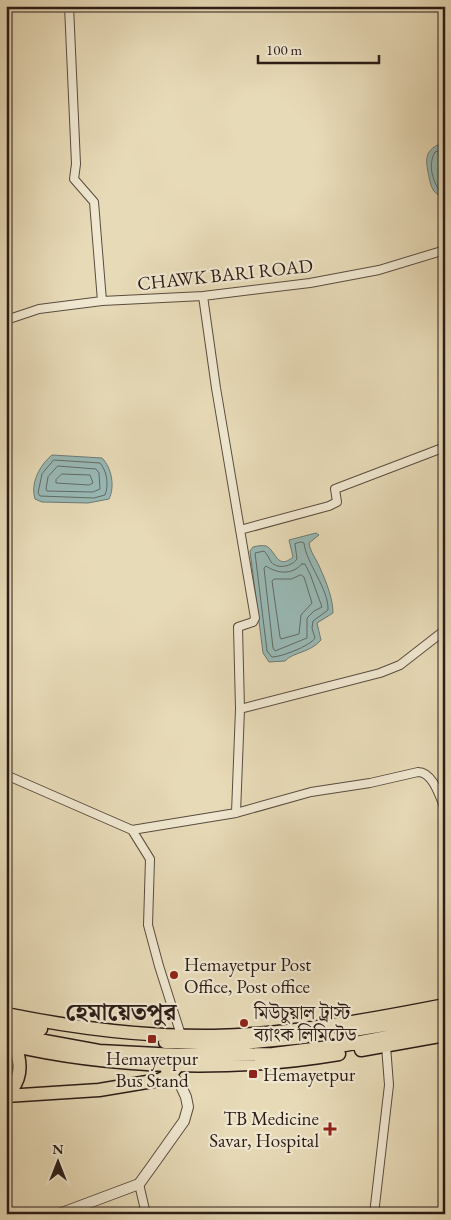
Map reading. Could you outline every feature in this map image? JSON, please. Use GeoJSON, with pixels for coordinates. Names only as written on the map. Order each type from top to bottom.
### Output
{"type":"FeatureCollection","features":[{"type":"Feature","properties":{"kind":"main road"},"geometry":{"type":"LineString","coordinates":[[6,1014],[80,1027],[215,1036],[294,1030],[348,1023],[445,1005]]}},
{"type":"Feature","properties":{"kind":"main road"},"geometry":{"type":"LineString","coordinates":[[6,1023],[65,1033],[125,1040],[184,1044],[233,1044],[286,1040],[445,1015]]}},
{"type":"Feature","properties":{"kind":"main road"},"geometry":{"type":"LineString","coordinates":[[6,1034],[100,1050],[177,1055],[273,1054],[345,1045],[445,1026]]}},
{"type":"Feature","properties":{"kind":"main road"},"geometry":{"type":"LineString","coordinates":[[11,1045],[103,1060],[171,1068],[312,1059],[445,1035]]}},
{"type":"Feature","properties":{"kind":"main road"},"geometry":{"type":"LineString","coordinates":[[8,1092],[18,1080],[19,1069],[19,1056],[11,1045]]}},
{"type":"Feature","properties":{"kind":"main road"},"geometry":{"type":"LineString","coordinates":[[8,1092],[98,1083],[158,1074],[171,1068]]}},
{"type":"Feature","properties":{"kind":"street"},"geometry":{"type":"LineString","coordinates":[[69,6],[76,164],[74,179],[94,202],[102,302]]}},
{"type":"Feature","properties":{"kind":"street","name":"CHAWK BARI ROAD"},"geometry":{"type":"LineString","coordinates":[[6,320],[39,309],[102,302],[203,296],[353,276],[445,250]]}},
{"type":"Feature","properties":{"kind":"street"},"geometry":{"type":"LineString","coordinates":[[203,296],[216,388],[255,618],[253,622],[238,626],[240,709],[236,813]]}},
{"type":"Feature","properties":{"kind":"street"},"geometry":{"type":"LineString","coordinates":[[240,530],[328,506],[337,502],[335,489],[445,447]]}},
{"type":"Feature","properties":{"kind":"street"},"geometry":{"type":"LineString","coordinates":[[240,709],[393,668],[400,665],[445,630]]}},
{"type":"Feature","properties":{"kind":"street"},"geometry":{"type":"LineString","coordinates":[[6,775],[132,830],[236,813],[311,792],[341,789],[422,772],[433,783],[445,809]]}},
{"type":"Feature","properties":{"kind":"street"},"geometry":{"type":"LineString","coordinates":[[132,830],[150,859],[148,925],[181,1035]]}},
{"type":"Feature","properties":{"kind":"street"},"geometry":{"type":"LineString","coordinates":[[374,1214],[389,1085],[386,1046]]}},
{"type":"Feature","properties":{"kind":"street"},"geometry":{"type":"LineString","coordinates":[[60,1214],[139,1184],[184,1121],[188,1107],[186,1097],[171,1068]]}},
{"type":"Feature","properties":{"kind":"street"},"geometry":{"type":"LineString","coordinates":[[139,1184],[146,1214]]}},
{"type":"Feature","properties":{"kind":"water"},"geometry":{"type":"Polygon","coordinates":[[[440,144],[445,144],[445,197],[433,190],[427,167],[428,154],[440,144]]]}},
{"type":"Feature","properties":{"kind":"water"},"geometry":{"type":"Polygon","coordinates":[[[52,455],[102,458],[112,478],[112,489],[109,499],[88,503],[42,502],[35,499],[34,487],[37,475],[52,455]]]}},
{"type":"Feature","properties":{"kind":"water"},"geometry":{"type":"Polygon","coordinates":[[[316,533],[319,535],[309,543],[327,584],[333,613],[317,623],[321,640],[312,648],[285,661],[269,662],[263,653],[250,551],[253,547],[266,546],[280,561],[288,561],[293,557],[289,540],[316,533]]]}},
{"type":"Feature","properties":{"kind":"place","name":"Hemayetpur Post Office, Post office"},"geometry":{"type":"Point","coordinates":[174,975]}},
{"type":"Feature","properties":{"kind":"place","name":"মিউচুয়াল ট্রাস্ট ব্যাংক লিমিটেড"},"geometry":{"type":"Point","coordinates":[244,1023]}},
{"type":"Feature","properties":{"kind":"place","name":"Hemayetpur Bus Stand"},"geometry":{"type":"Point","coordinates":[152,1039]}},
{"type":"Feature","properties":{"kind":"place","name":"Hemayetpur"},"geometry":{"type":"Point","coordinates":[253,1074]}},
{"type":"Feature","properties":{"kind":"place","name":"TB Medicine Savar, Hospital"},"geometry":{"type":"Point","coordinates":[330,1129]}},
{"type":"Feature","properties":{"kind":"district","name":"হেমায়েতপুর"},"geometry":{"type":"Point","coordinates":[121,1012]}}]}
